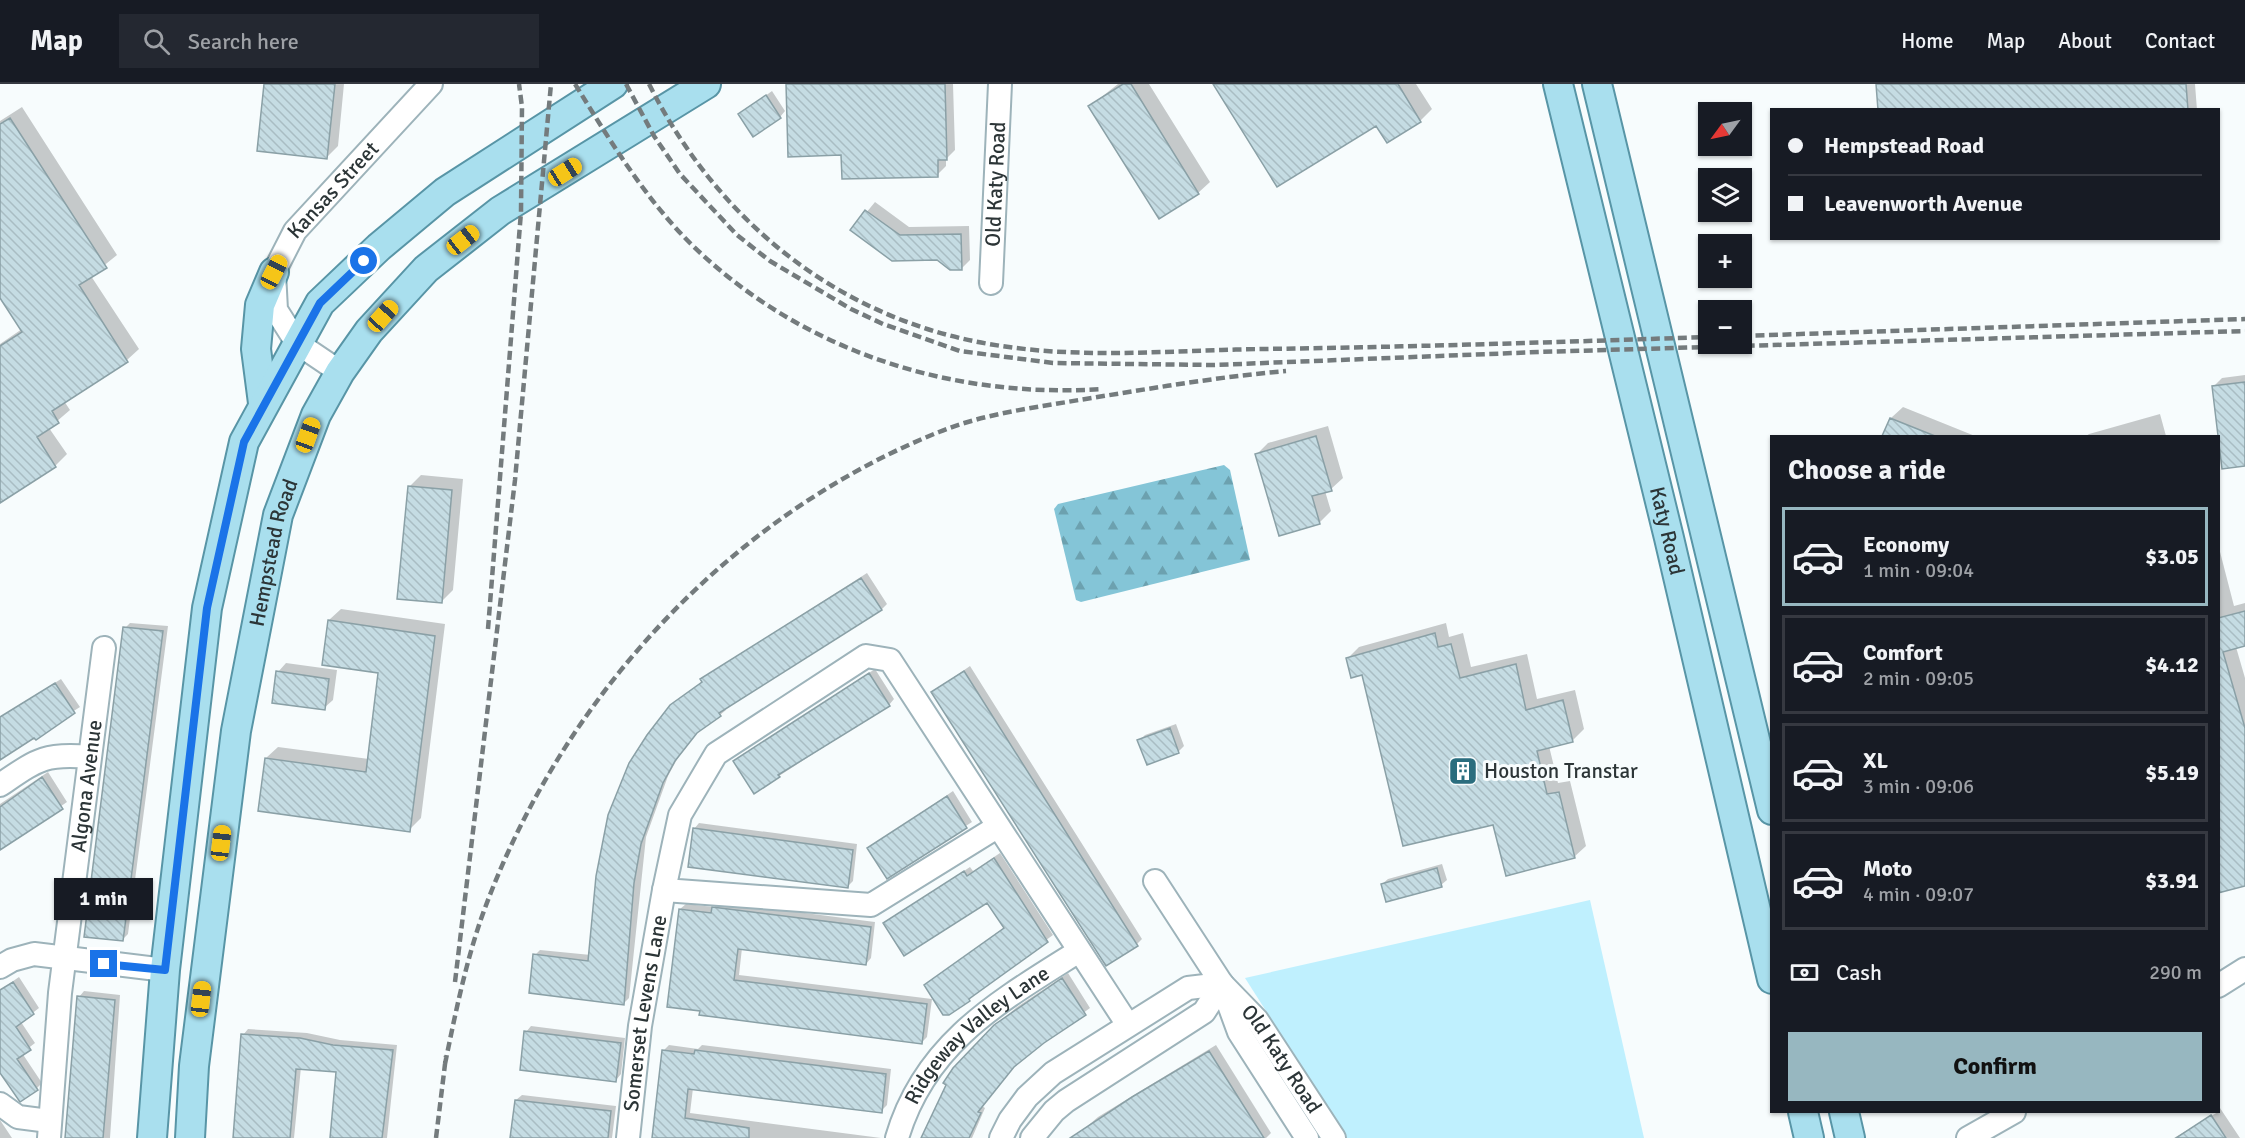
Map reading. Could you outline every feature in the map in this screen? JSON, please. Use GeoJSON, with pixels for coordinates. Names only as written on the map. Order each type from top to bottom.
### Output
{"type":"FeatureCollection","features":[{"type":"Feature","properties":{"kind":"main road"},"geometry":{"type":"LineString","coordinates":[[152,1138],[165,970],[207,608],[244,442],[320,303],[379,247],[445,192],[614,84]]}},
{"type":"Feature","properties":{"kind":"main road","name":"Hempstead Road"},"geometry":{"type":"LineString","coordinates":[[190,1138],[194,1066],[205,965],[236,731],[258,608],[278,515],[316,415],[340,372],[369,331],[435,262],[500,211],[706,84]]}},
{"type":"Feature","properties":{"kind":"main road","name":"Katy Road"},"geometry":{"type":"LineString","coordinates":[[1558,84],[1670,538],[1770,971]]}},
{"type":"Feature","properties":{"kind":"main road","name":"Katy Road"},"geometry":{"type":"LineString","coordinates":[[1598,84],[1770,802]]}},
{"type":"Feature","properties":{"kind":"main road"},"geometry":{"type":"LineString","coordinates":[[263,404],[256,349],[260,304],[274,272]]}},
{"type":"Feature","properties":{"kind":"main road"},"geometry":{"type":"LineString","coordinates":[[1737,835],[1770,821]]}},
{"type":"Feature","properties":{"kind":"main road"},"geometry":{"type":"LineString","coordinates":[[1803,1113],[1809,1138]]}},
{"type":"Feature","properties":{"kind":"main road"},"geometry":{"type":"LineString","coordinates":[[1844,1113],[1850,1138]]}},
{"type":"Feature","properties":{"kind":"street","name":"Kansas Street"},"geometry":{"type":"LineString","coordinates":[[274,272],[295,231],[431,84]]}},
{"type":"Feature","properties":{"kind":"street","name":"Old Katy Road"},"geometry":{"type":"LineString","coordinates":[[991,283],[1000,84]]}},
{"type":"Feature","properties":{"kind":"street"},"geometry":{"type":"LineString","coordinates":[[274,272],[276,310],[297,343],[340,372]]}},
{"type":"Feature","properties":{"kind":"street","name":"Algona Avenue"},"geometry":{"type":"LineString","coordinates":[[49,1129],[65,960],[104,648]]}},
{"type":"Feature","properties":{"kind":"street","name":"Somerset Levens Lane"},"geometry":{"type":"LineString","coordinates":[[628,1138],[640,1026],[680,815],[716,754],[866,656],[890,660],[1128,1025]]}},
{"type":"Feature","properties":{"kind":"street"},"geometry":{"type":"LineString","coordinates":[[0,784],[37,760],[49,756],[90,757]]}},
{"type":"Feature","properties":{"kind":"street"},"geometry":{"type":"LineString","coordinates":[[664,890],[871,905],[997,827]]}},
{"type":"Feature","properties":{"kind":"street","name":"Old Katy Road"},"geometry":{"type":"LineString","coordinates":[[1155,880],[1222,984],[1257,1020],[1334,1138]]}},
{"type":"Feature","properties":{"kind":"street","name":"Ridgeway Valley Lane"},"geometry":{"type":"LineString","coordinates":[[897,1138],[907,1107],[920,1082],[957,1035],[990,1009],[1079,951]]}},
{"type":"Feature","properties":{"kind":"street"},"geometry":{"type":"LineString","coordinates":[[0,967],[12,960],[34,954],[65,960],[165,970]]}},
{"type":"Feature","properties":{"kind":"street"},"geometry":{"type":"LineString","coordinates":[[2220,985],[2245,969]]}},
{"type":"Feature","properties":{"kind":"street"},"geometry":{"type":"LineString","coordinates":[[1001,1138],[1018,1109],[1045,1079],[1188,988],[1222,984]]}},
{"type":"Feature","properties":{"kind":"street"},"geometry":{"type":"LineString","coordinates":[[1032,1138],[1060,1106],[1124,1062],[1204,1012],[1222,984]]}},
{"type":"Feature","properties":{"kind":"street","name":"Old Katy Road"},"geometry":{"type":"LineString","coordinates":[[1222,984],[1239,1032],[1307,1138]]}},
{"type":"Feature","properties":{"kind":"street"},"geometry":{"type":"LineString","coordinates":[[1109,1038],[1124,1062]]}},
{"type":"Feature","properties":{"kind":"street"},"geometry":{"type":"LineString","coordinates":[[0,1104],[18,1118],[49,1129]]}},
{"type":"Feature","properties":{"kind":"street"},"geometry":{"type":"LineString","coordinates":[[1968,1138],[2012,1113]]}},
{"type":"Feature","properties":{"kind":"shaded area"},"geometry":{"type":"Polygon","coordinates":[[[1590,900],[1644,1138],[1347,1138],[1245,978],[1590,900]]]}},
{"type":"Feature","properties":{"kind":"green space"},"geometry":{"type":"Polygon","coordinates":[[[1224,465],[1230,470],[1250,560],[1081,602],[1076,600],[1054,509],[1058,504],[1224,465]]]}},
{"type":"Feature","properties":{"kind":"building"},"geometry":{"type":"Polygon","coordinates":[[[264,84],[335,84],[327,159],[257,151],[264,84]]]}},
{"type":"Feature","properties":{"kind":"building"},"geometry":{"type":"Polygon","coordinates":[[[786,84],[945,84],[947,160],[938,160],[938,177],[842,179],[841,155],[788,157],[786,84]]]}},
{"type":"Feature","properties":{"kind":"building"},"geometry":{"type":"Polygon","coordinates":[[[1123,84],[1131,84],[1199,194],[1159,219],[1088,106],[1123,84]]]}},
{"type":"Feature","properties":{"kind":"building"},"geometry":{"type":"Polygon","coordinates":[[[1213,84],[1398,84],[1421,122],[1387,143],[1376,126],[1277,187],[1213,84]]]}},
{"type":"Feature","properties":{"kind":"building"},"geometry":{"type":"Polygon","coordinates":[[[1876,84],[2186,84],[2188,108],[1878,108],[1876,84]]]}},
{"type":"Feature","properties":{"kind":"building"},"geometry":{"type":"Polygon","coordinates":[[[766,95],[781,118],[753,137],[738,114],[766,95]]]}},
{"type":"Feature","properties":{"kind":"building"},"geometry":{"type":"Polygon","coordinates":[[[10,118],[107,268],[79,285],[128,362],[52,411],[59,423],[37,437],[56,467],[0,503],[0,346],[22,332],[0,298],[0,124],[10,118]]]}},
{"type":"Feature","properties":{"kind":"building"},"geometry":{"type":"Polygon","coordinates":[[[865,210],[900,235],[961,234],[962,270],[950,270],[937,260],[892,261],[850,230],[865,210]]]}},
{"type":"Feature","properties":{"kind":"building"},"geometry":{"type":"Polygon","coordinates":[[[2245,382],[2245,466],[2222,469],[2220,435],[2218,435],[2212,386],[2245,382]]]}},
{"type":"Feature","properties":{"kind":"building"},"geometry":{"type":"Polygon","coordinates":[[[1890,418],[1932,435],[1882,435],[1890,418]]]}},
{"type":"Feature","properties":{"kind":"building"},"geometry":{"type":"Polygon","coordinates":[[[1316,436],[1332,491],[1312,496],[1320,524],[1279,536],[1255,454],[1316,436]]]}},
{"type":"Feature","properties":{"kind":"building"},"geometry":{"type":"Polygon","coordinates":[[[408,486],[452,490],[442,603],[397,599],[408,486]]]}},
{"type":"Feature","properties":{"kind":"building"},"geometry":{"type":"Polygon","coordinates":[[[861,578],[882,610],[719,713],[721,716],[697,733],[675,761],[663,783],[641,844],[634,883],[624,1005],[529,993],[533,954],[588,961],[596,876],[608,815],[629,763],[670,705],[702,682],[700,679],[861,578]]]}},
{"type":"Feature","properties":{"kind":"building"},"geometry":{"type":"Polygon","coordinates":[[[2245,611],[2245,646],[2223,652],[2245,728],[2245,886],[2220,892],[2220,617],[2245,611]]]}},
{"type":"Feature","properties":{"kind":"building"},"geometry":{"type":"Polygon","coordinates":[[[328,620],[435,636],[410,832],[258,811],[265,758],[366,772],[378,673],[322,665],[328,620]]]}},
{"type":"Feature","properties":{"kind":"building"},"geometry":{"type":"Polygon","coordinates":[[[123,627],[163,631],[123,941],[84,937],[123,627]]]}},
{"type":"Feature","properties":{"kind":"building","name":"Houston Transtar"},"geometry":{"type":"Polygon","coordinates":[[[1435,633],[1438,647],[1451,644],[1460,678],[1516,664],[1526,710],[1563,700],[1573,742],[1537,751],[1547,794],[1559,792],[1575,858],[1506,876],[1493,825],[1403,846],[1362,675],[1351,678],[1346,658],[1435,633]]]}},
{"type":"Feature","properties":{"kind":"building"},"geometry":{"type":"Polygon","coordinates":[[[276,671],[329,679],[325,710],[272,703],[276,671]]]}},
{"type":"Feature","properties":{"kind":"building"},"geometry":{"type":"Polygon","coordinates":[[[964,671],[1138,946],[1106,966],[931,692],[964,671]]]}},
{"type":"Feature","properties":{"kind":"building"},"geometry":{"type":"Polygon","coordinates":[[[869,673],[890,706],[778,775],[780,777],[754,794],[733,761],[869,673]]]}},
{"type":"Feature","properties":{"kind":"building"},"geometry":{"type":"Polygon","coordinates":[[[55,683],[75,713],[36,740],[34,738],[0,760],[0,717],[55,683]]]}},
{"type":"Feature","properties":{"kind":"building"},"geometry":{"type":"Polygon","coordinates":[[[1170,728],[1179,753],[1147,765],[1137,740],[1170,728]]]}},
{"type":"Feature","properties":{"kind":"building"},"geometry":{"type":"Polygon","coordinates":[[[42,777],[63,809],[0,850],[0,807],[42,777]]]}},
{"type":"Feature","properties":{"kind":"building"},"geometry":{"type":"Polygon","coordinates":[[[947,796],[967,828],[887,879],[867,848],[947,796]]]}},
{"type":"Feature","properties":{"kind":"building"},"geometry":{"type":"Polygon","coordinates":[[[693,828],[853,850],[848,888],[688,867],[693,828]]]}},
{"type":"Feature","properties":{"kind":"building"},"geometry":{"type":"Polygon","coordinates":[[[994,858],[1048,942],[969,999],[970,1001],[949,1015],[943,1015],[924,985],[1004,928],[987,903],[904,956],[883,923],[964,871],[967,876],[994,858]]]}},
{"type":"Feature","properties":{"kind":"building"},"geometry":{"type":"Polygon","coordinates":[[[1437,868],[1442,887],[1386,902],[1381,884],[1437,868]]]}},
{"type":"Feature","properties":{"kind":"building"},"geometry":{"type":"Polygon","coordinates":[[[712,907],[871,927],[866,965],[738,949],[734,980],[927,1004],[922,1044],[699,1015],[700,1011],[667,1007],[679,909],[711,913],[712,907]]]}},
{"type":"Feature","properties":{"kind":"building"},"geometry":{"type":"Polygon","coordinates":[[[1062,978],[1086,1015],[1044,1043],[1014,1067],[978,1112],[981,1113],[969,1138],[921,1138],[946,1085],[943,1083],[953,1068],[994,1025],[1062,978]]]}},
{"type":"Feature","properties":{"kind":"building"},"geometry":{"type":"Polygon","coordinates":[[[13,982],[34,1014],[16,1027],[31,1050],[17,1059],[38,1090],[20,1102],[0,1073],[0,990],[13,982]]]}},
{"type":"Feature","properties":{"kind":"building"},"geometry":{"type":"Polygon","coordinates":[[[77,996],[115,1000],[103,1138],[65,1138],[77,996]]]}},
{"type":"Feature","properties":{"kind":"building"},"geometry":{"type":"Polygon","coordinates":[[[524,1031],[621,1043],[616,1082],[520,1070],[524,1031]]]}},
{"type":"Feature","properties":{"kind":"building"},"geometry":{"type":"Polygon","coordinates":[[[241,1034],[300,1038],[333,1045],[393,1050],[382,1138],[330,1138],[336,1072],[296,1069],[290,1138],[233,1138],[241,1034]]]}},
{"type":"Feature","properties":{"kind":"building"},"geometry":{"type":"Polygon","coordinates":[[[662,1050],[694,1054],[695,1050],[886,1074],[882,1113],[688,1089],[685,1118],[749,1128],[749,1138],[652,1138],[662,1050]]]}},
{"type":"Feature","properties":{"kind":"building"},"geometry":{"type":"Polygon","coordinates":[[[1209,1051],[1264,1138],[1070,1138],[1132,1097],[1209,1051]]]}},
{"type":"Feature","properties":{"kind":"building"},"geometry":{"type":"Polygon","coordinates":[[[515,1100],[611,1111],[608,1138],[510,1138],[515,1100]]]}},
{"type":"Feature","properties":{"kind":"building"},"geometry":{"type":"Polygon","coordinates":[[[2211,1115],[2226,1138],[2176,1138],[2211,1115]]]}},
{"type":"Feature","properties":{"kind":"railway"},"geometry":{"type":"LineString","coordinates":[[488,629],[521,212],[522,107],[519,84]]}},
{"type":"Feature","properties":{"kind":"railway"},"geometry":{"type":"LineString","coordinates":[[455,982],[515,480],[551,84]]}},
{"type":"Feature","properties":{"kind":"railway"},"geometry":{"type":"LineString","coordinates":[[575,84],[628,167],[673,225],[733,281],[779,313],[829,339],[880,360],[934,376],[989,386],[1046,390],[1103,389]]}},
{"type":"Feature","properties":{"kind":"railway"},"geometry":{"type":"LineString","coordinates":[[626,84],[654,136],[680,174],[737,235],[770,261],[851,309],[883,324],[960,351],[1053,363],[1214,365],[1539,352],[2245,331]]}},
{"type":"Feature","properties":{"kind":"railway"},"geometry":{"type":"LineString","coordinates":[[649,84],[677,133],[709,178],[746,219],[788,255],[833,286],[881,312],[934,331],[989,344],[1023,349],[1092,353],[1698,337]]}},
{"type":"Feature","properties":{"kind":"railway"},"geometry":{"type":"LineString","coordinates":[[1752,336],[2245,319]]}},
{"type":"Feature","properties":{"kind":"railway"},"geometry":{"type":"LineString","coordinates":[[445,1064],[465,973],[481,919],[514,840],[555,764],[603,693],[659,627],[721,567],[788,514],[861,469],[956,426],[990,416],[1043,406],[1208,380],[1286,371]]}},
{"type":"Feature","properties":{"kind":"railway"},"geometry":{"type":"LineString","coordinates":[[436,1138],[446,1056]]}},
{"type":"Feature","properties":{"kind":"place","name":"Houston Transtar"},"geometry":{"type":"Point","coordinates":[1463,771]}},
{"type":"Feature","properties":{"kind":"route"},"geometry":{"type":"LineString","coordinates":[[104,964],[165,970],[207,608],[244,442],[320,303],[364,261]]}}]}
